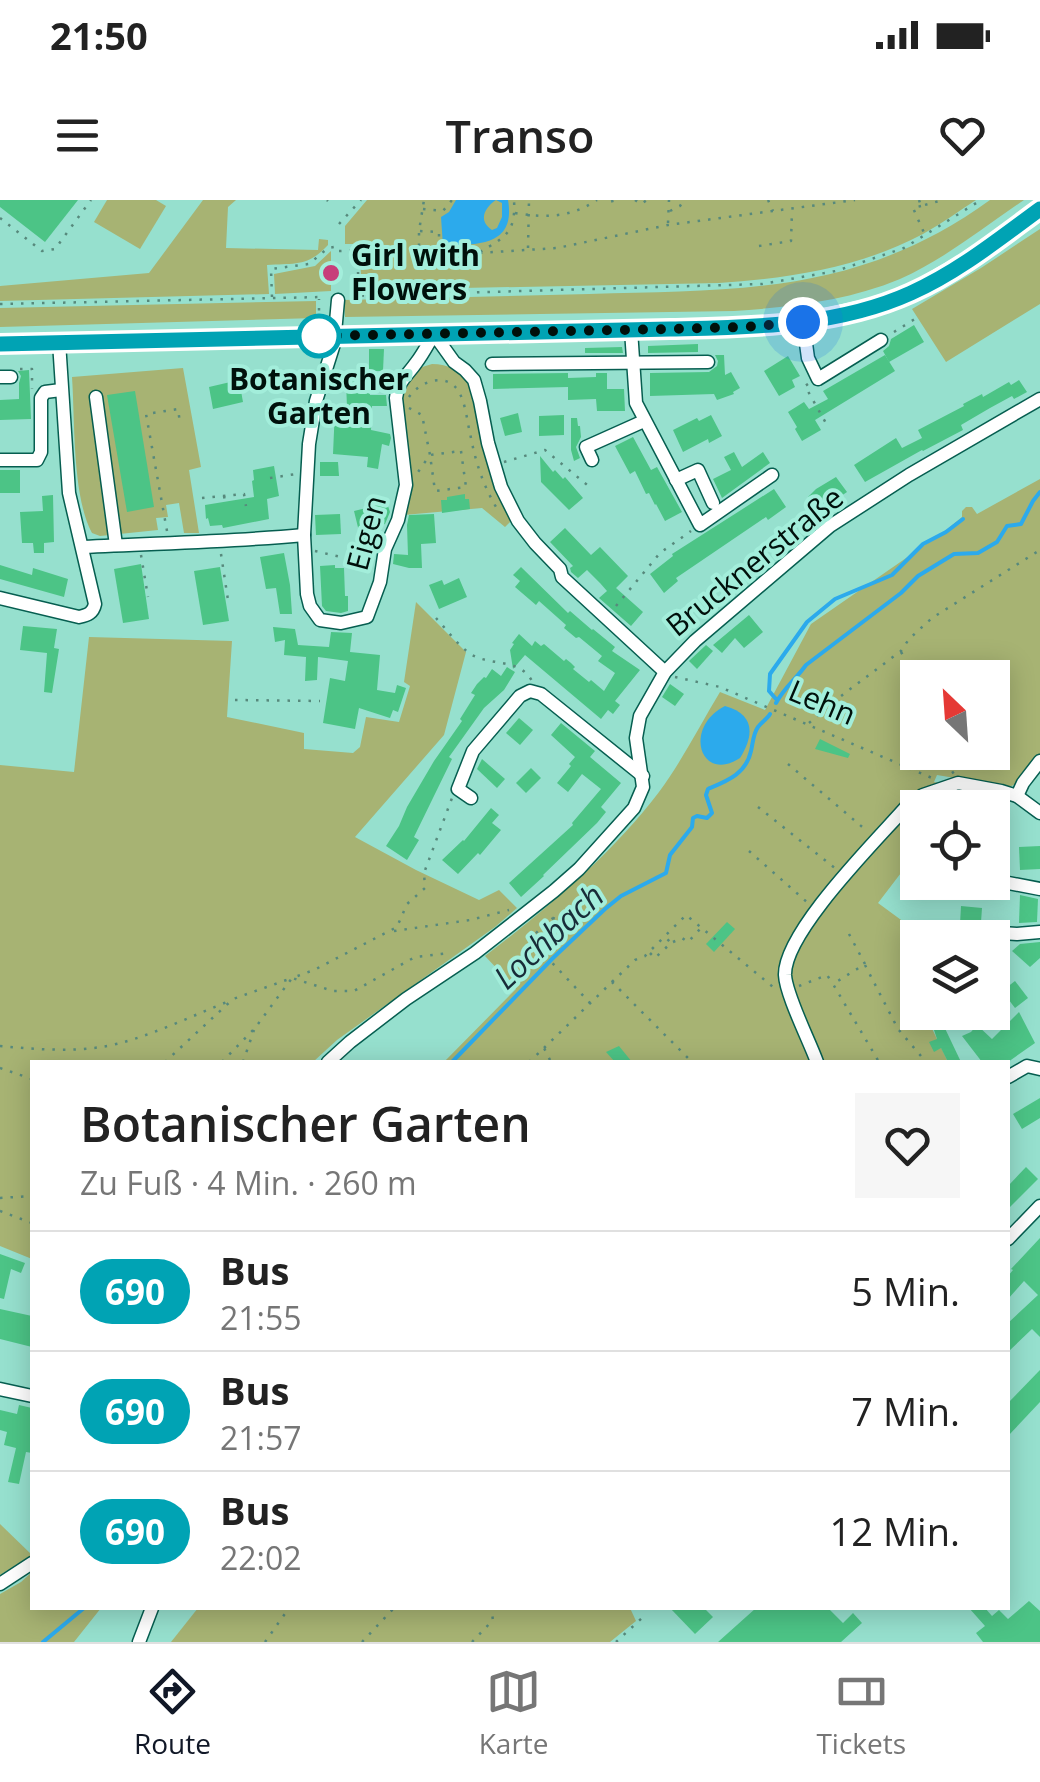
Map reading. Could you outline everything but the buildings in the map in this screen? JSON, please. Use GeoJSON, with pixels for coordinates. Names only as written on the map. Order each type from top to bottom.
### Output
{"type":"FeatureCollection","features":[{"type":"Feature","properties":{"kind":"main road"},"geometry":{"type":"LineString","coordinates":[[0,344],[334,340],[803,322],[870,308],[912,293],[973,257],[1040,209]]}},
{"type":"Feature","properties":{"kind":"street"},"geometry":{"type":"LineString","coordinates":[[83,547],[168,542],[305,542],[308,444],[334,340],[337,298]]}},
{"type":"Feature","properties":{"kind":"street"},"geometry":{"type":"LineString","coordinates":[[803,322],[808,358],[818,379],[881,340]]}},
{"type":"Feature","properties":{"kind":"street"},"geometry":{"type":"LineString","coordinates":[[631,330],[636,402],[700,525],[772,475]]}},
{"type":"Feature","properties":{"kind":"street"},"geometry":{"type":"LineString","coordinates":[[434,334],[477,388],[494,465],[518,521],[560,569],[562,577],[665,672]]}},
{"type":"Feature","properties":{"kind":"street","name":"Eigen"},"geometry":{"type":"LineString","coordinates":[[305,542],[306,594],[320,620],[327,623],[366,617],[376,596],[385,549],[398,520],[406,485],[396,398],[399,383],[434,334]]}},
{"type":"Feature","properties":{"kind":"street"},"geometry":{"type":"LineString","coordinates":[[0,598],[72,616],[88,615],[94,610],[69,493],[59,342]]}},
{"type":"Feature","properties":{"kind":"street"},"geometry":{"type":"LineString","coordinates":[[415,365],[436,358],[454,362]]}},
{"type":"Feature","properties":{"kind":"street"},"geometry":{"type":"LineString","coordinates":[[492,364],[708,362]]}},
{"type":"Feature","properties":{"kind":"street"},"geometry":{"type":"LineString","coordinates":[[0,460],[38,460],[41,398],[45,392],[61,390]]}},
{"type":"Feature","properties":{"kind":"street"},"geometry":{"type":"LineString","coordinates":[[96,397],[116,545]]}},
{"type":"Feature","properties":{"kind":"street","name":"Brucknerstraße"},"geometry":{"type":"LineString","coordinates":[[643,776],[636,738],[640,716],[665,672],[695,641],[830,526],[1040,399]]}},
{"type":"Feature","properties":{"kind":"street"},"geometry":{"type":"LineString","coordinates":[[592,460],[586,447],[644,421]]}},
{"type":"Feature","properties":{"kind":"street"},"geometry":{"type":"LineString","coordinates":[[676,480],[698,470],[713,503]]}},
{"type":"Feature","properties":{"kind":"street"},"geometry":{"type":"LineString","coordinates":[[330,1060],[406,999],[521,919],[579,869],[634,808],[640,798],[643,776],[540,694],[530,691],[520,696],[473,751],[458,789],[471,798]]}},
{"type":"Feature","properties":{"kind":"street"},"geometry":{"type":"LineString","coordinates":[[1017,796],[1040,761]]}},
{"type":"Feature","properties":{"kind":"street"},"geometry":{"type":"LineString","coordinates":[[815,1060],[790,995],[786,967],[790,955],[816,911],[911,802],[958,784],[1001,790],[1017,796],[1040,814]]}},
{"type":"Feature","properties":{"kind":"street"},"geometry":{"type":"LineString","coordinates":[[1010,883],[1040,889]]}},
{"type":"Feature","properties":{"kind":"street"},"geometry":{"type":"LineString","coordinates":[[1010,933],[1040,932]]}},
{"type":"Feature","properties":{"kind":"street"},"geometry":{"type":"LineString","coordinates":[[1010,1076],[1038,1064]]}},
{"type":"Feature","properties":{"kind":"street"},"geometry":{"type":"LineString","coordinates":[[1010,1237],[1040,1206]]}},
{"type":"Feature","properties":{"kind":"street"},"geometry":{"type":"LineString","coordinates":[[0,1389],[30,1396]]}},
{"type":"Feature","properties":{"kind":"street"},"geometry":{"type":"LineString","coordinates":[[0,1584],[30,1564]]}},
{"type":"Feature","properties":{"kind":"street"},"geometry":{"type":"LineString","coordinates":[[138,1642],[151,1610]]}},
{"type":"Feature","properties":{"kind":"path"},"geometry":{"type":"LineString","coordinates":[[0,218],[42,251],[54,249],[91,200]]}},
{"type":"Feature","properties":{"kind":"path"},"geometry":{"type":"LineString","coordinates":[[338,224],[361,200]]}},
{"type":"Feature","properties":{"kind":"path"},"geometry":{"type":"LineString","coordinates":[[424,200],[420,253],[557,248],[668,225],[855,200]]}},
{"type":"Feature","properties":{"kind":"path"},"geometry":{"type":"LineString","coordinates":[[422,209],[443,211],[452,200]]}},
{"type":"Feature","properties":{"kind":"path"},"geometry":{"type":"LineString","coordinates":[[478,253],[506,236],[515,213],[514,200]]}},
{"type":"Feature","properties":{"kind":"path"},"geometry":{"type":"LineString","coordinates":[[528,250],[529,200]]}},
{"type":"Feature","properties":{"kind":"path"},"geometry":{"type":"LineString","coordinates":[[515,213],[564,215],[597,200]]}},
{"type":"Feature","properties":{"kind":"path"},"geometry":{"type":"LineString","coordinates":[[635,200],[641,204],[647,200]]}},
{"type":"Feature","properties":{"kind":"path"},"geometry":{"type":"LineString","coordinates":[[668,225],[669,200]]}},
{"type":"Feature","properties":{"kind":"path"},"geometry":{"type":"LineString","coordinates":[[668,211],[684,200]]}},
{"type":"Feature","properties":{"kind":"path"},"geometry":{"type":"LineString","coordinates":[[768,200],[773,211]]}},
{"type":"Feature","properties":{"kind":"path"},"geometry":{"type":"LineString","coordinates":[[919,200],[921,206]]}},
{"type":"Feature","properties":{"kind":"path"},"geometry":{"type":"LineString","coordinates":[[926,236],[913,208],[943,200]]}},
{"type":"Feature","properties":{"kind":"path"},"geometry":{"type":"LineString","coordinates":[[0,304],[762,284],[836,272],[904,248],[981,200]]}},
{"type":"Feature","properties":{"kind":"path"},"geometry":{"type":"LineString","coordinates":[[759,246],[792,241],[792,210]]}},
{"type":"Feature","properties":{"kind":"path"},"geometry":{"type":"LineString","coordinates":[[419,231],[439,232],[439,252]]}},
{"type":"Feature","properties":{"kind":"path"},"geometry":{"type":"LineString","coordinates":[[272,297],[271,269],[309,264],[328,248],[420,248]]}},
{"type":"Feature","properties":{"kind":"path"},"geometry":{"type":"LineString","coordinates":[[357,250],[359,296]]}},
{"type":"Feature","properties":{"kind":"path"},"geometry":{"type":"LineString","coordinates":[[318,323],[319,297]]}},
{"type":"Feature","properties":{"kind":"path"},"geometry":{"type":"LineString","coordinates":[[881,340],[918,317]]}},
{"type":"Feature","properties":{"kind":"path"},"geometry":{"type":"LineString","coordinates":[[5,377],[16,376],[16,370],[32,369],[33,401]]}},
{"type":"Feature","properties":{"kind":"path"},"geometry":{"type":"LineString","coordinates":[[818,379],[805,386],[828,425]]}},
{"type":"Feature","properties":{"kind":"path"},"geometry":{"type":"LineString","coordinates":[[406,485],[430,455],[461,451],[466,487],[435,491],[430,455],[422,415],[408,408],[409,397],[426,382],[445,381],[462,396],[476,462]]}},
{"type":"Feature","properties":{"kind":"path"},"geometry":{"type":"LineString","coordinates":[[140,413],[178,409],[180,422]]}},
{"type":"Feature","properties":{"kind":"path"},"geometry":{"type":"LineString","coordinates":[[146,414],[168,542]]}},
{"type":"Feature","properties":{"kind":"path"},"geometry":{"type":"LineString","coordinates":[[494,465],[546,450],[592,489]]}},
{"type":"Feature","properties":{"kind":"path"},"geometry":{"type":"LineString","coordinates":[[150,466],[156,468]]}},
{"type":"Feature","properties":{"kind":"path"},"geometry":{"type":"LineString","coordinates":[[270,478],[308,473]]}},
{"type":"Feature","properties":{"kind":"path"},"geometry":{"type":"LineString","coordinates":[[154,490],[160,492]]}},
{"type":"Feature","properties":{"kind":"path"},"geometry":{"type":"LineString","coordinates":[[224,494],[226,506]]}},
{"type":"Feature","properties":{"kind":"path"},"geometry":{"type":"LineString","coordinates":[[202,498],[244,494],[246,506]]}},
{"type":"Feature","properties":{"kind":"path"},"geometry":{"type":"LineString","coordinates":[[605,618],[660,554],[700,525]]}},
{"type":"Feature","properties":{"kind":"path"},"geometry":{"type":"LineString","coordinates":[[220,542],[228,600]]}},
{"type":"Feature","properties":{"kind":"path"},"geometry":{"type":"LineString","coordinates":[[305,542],[382,566]]}},
{"type":"Feature","properties":{"kind":"path"},"geometry":{"type":"LineString","coordinates":[[139,544],[148,597]]}},
{"type":"Feature","properties":{"kind":"path"},"geometry":{"type":"LineString","coordinates":[[808,724],[901,651],[932,618],[1040,550]]}},
{"type":"Feature","properties":{"kind":"path"},"geometry":{"type":"LineString","coordinates":[[436,618],[471,654],[519,667],[531,676],[535,692]]}},
{"type":"Feature","properties":{"kind":"path"},"geometry":{"type":"LineString","coordinates":[[901,651],[906,660]]}},
{"type":"Feature","properties":{"kind":"path","name":"Lehn"},"geometry":{"type":"LineString","coordinates":[[665,672],[678,679],[720,687],[930,778],[958,784]]}},
{"type":"Feature","properties":{"kind":"path"},"geometry":{"type":"LineString","coordinates":[[235,700],[320,701]]}},
{"type":"Feature","properties":{"kind":"path"},"geometry":{"type":"LineString","coordinates":[[788,764],[868,832]]}},
{"type":"Feature","properties":{"kind":"path"},"geometry":{"type":"LineString","coordinates":[[951,770],[958,784]]}},
{"type":"Feature","properties":{"kind":"path"},"geometry":{"type":"LineString","coordinates":[[0,1046],[39,1050],[102,1047],[314,970],[388,932],[401,923],[406,904],[426,888],[424,873],[449,802],[458,789]]}},
{"type":"Feature","properties":{"kind":"path"},"geometry":{"type":"LineString","coordinates":[[758,807],[838,871]]}},
{"type":"Feature","properties":{"kind":"path"},"geometry":{"type":"LineString","coordinates":[[749,851],[811,906]]}},
{"type":"Feature","properties":{"kind":"path"},"geometry":{"type":"LineString","coordinates":[[388,932],[508,910],[521,919]]}},
{"type":"Feature","properties":{"kind":"path"},"geometry":{"type":"LineString","coordinates":[[530,1060],[686,916],[774,987]]}},
{"type":"Feature","properties":{"kind":"path"},"geometry":{"type":"LineString","coordinates":[[528,940],[554,917],[542,950],[544,955],[590,1003]]}},
{"type":"Feature","properties":{"kind":"path"},"geometry":{"type":"LineString","coordinates":[[649,952],[654,958],[682,938],[688,942],[701,928]]}},
{"type":"Feature","properties":{"kind":"path"},"geometry":{"type":"LineString","coordinates":[[849,934],[898,1029],[924,1060]]}},
{"type":"Feature","properties":{"kind":"path"},"geometry":{"type":"LineString","coordinates":[[664,937],[672,943]]}},
{"type":"Feature","properties":{"kind":"path"},"geometry":{"type":"LineString","coordinates":[[292,978],[333,991],[354,990],[415,957],[452,953]]}},
{"type":"Feature","properties":{"kind":"path"},"geometry":{"type":"LineString","coordinates":[[833,984],[865,964]]}},
{"type":"Feature","properties":{"kind":"path"},"geometry":{"type":"LineString","coordinates":[[790,995],[827,975],[878,1060]]}},
{"type":"Feature","properties":{"kind":"path"},"geometry":{"type":"LineString","coordinates":[[224,1060],[255,1028],[292,978]]}},
{"type":"Feature","properties":{"kind":"path"},"geometry":{"type":"LineString","coordinates":[[612,982],[690,1060]]}},
{"type":"Feature","properties":{"kind":"path"},"geometry":{"type":"LineString","coordinates":[[168,1060],[233,999]]}},
{"type":"Feature","properties":{"kind":"path"},"geometry":{"type":"LineString","coordinates":[[245,1060],[255,1028]]}},
{"type":"Feature","properties":{"kind":"path"},"geometry":{"type":"LineString","coordinates":[[544,1048],[551,1060]]}},
{"type":"Feature","properties":{"kind":"path"},"geometry":{"type":"LineString","coordinates":[[0,1068],[30,1078]]}},
{"type":"Feature","properties":{"kind":"path"},"geometry":{"type":"LineString","coordinates":[[0,1198],[30,1196]]}},
{"type":"Feature","properties":{"kind":"path"},"geometry":{"type":"LineString","coordinates":[[0,1211],[30,1222]]}},
{"type":"Feature","properties":{"kind":"path"},"geometry":{"type":"LineString","coordinates":[[265,1642],[288,1610]]}},
{"type":"Feature","properties":{"kind":"path"},"geometry":{"type":"LineString","coordinates":[[362,1642],[392,1610]]}},
{"type":"Feature","properties":{"kind":"path"},"geometry":{"type":"LineString","coordinates":[[472,1642],[494,1620],[492,1610]]}},
{"type":"Feature","properties":{"kind":"path"},"geometry":{"type":"LineString","coordinates":[[616,1642],[642,1618]]}},
{"type":"Feature","properties":{"kind":"green space"},"geometry":{"type":"Polygon","coordinates":[[[107,200],[156,200],[166,206],[140,249],[94,222],[107,200]]]}},
{"type":"Feature","properties":{"kind":"green space"},"geometry":{"type":"Polygon","coordinates":[[[203,200],[236,200],[228,207],[226,248],[318,250],[319,239],[328,240],[328,245],[307,260],[267,265],[269,294],[0,301],[0,286],[149,273],[203,200]]]}},
{"type":"Feature","properties":{"kind":"green space"},"geometry":{"type":"Polygon","coordinates":[[[367,200],[976,200],[899,246],[849,263],[772,278],[719,283],[362,290],[359,244],[345,244],[345,226],[367,200]]]}},
{"type":"Feature","properties":{"kind":"green space"},"geometry":{"type":"Polygon","coordinates":[[[990,200],[1024,200],[917,271],[880,287],[818,302],[734,311],[345,317],[344,300],[698,291],[798,281],[894,254],[942,231],[990,200]]]}},
{"type":"Feature","properties":{"kind":"green space"},"geometry":{"type":"Polygon","coordinates":[[[1040,229],[1040,304],[946,362],[912,309],[1040,229]]]}},
{"type":"Feature","properties":{"kind":"green space"},"geometry":{"type":"Polygon","coordinates":[[[331,251],[331,291],[275,294],[274,274],[315,266],[331,251]]]}},
{"type":"Feature","properties":{"kind":"green space"},"geometry":{"type":"Polygon","coordinates":[[[316,301],[316,318],[0,327],[0,308],[316,301]]]}},
{"type":"Feature","properties":{"kind":"green space"},"geometry":{"type":"Polygon","coordinates":[[[432,364],[453,369],[469,385],[490,474],[511,521],[505,527],[482,508],[404,515],[402,391],[419,368],[432,364]]]}},
{"type":"Feature","properties":{"kind":"green space"},"geometry":{"type":"Polygon","coordinates":[[[183,368],[201,467],[189,470],[199,533],[184,533],[179,503],[166,505],[168,517],[156,518],[158,530],[100,536],[92,533],[78,479],[72,377],[183,368]]]}},
{"type":"Feature","properties":{"kind":"green space"},"geometry":{"type":"Polygon","coordinates":[[[1040,479],[1040,755],[1009,787],[937,775],[934,782],[948,785],[942,790],[900,790],[900,874],[878,903],[901,920],[900,1030],[933,1030],[947,1060],[446,1060],[516,989],[485,956],[578,880],[620,838],[659,792],[720,692],[765,710],[811,624],[945,531],[962,517],[966,507],[972,507],[977,514],[1040,479]]]}},
{"type":"Feature","properties":{"kind":"green space"},"geometry":{"type":"Polygon","coordinates":[[[416,602],[466,652],[444,735],[355,837],[479,900],[499,890],[517,908],[315,1060],[30,1060],[30,1258],[0,1246],[0,765],[74,772],[89,637],[232,641],[227,717],[304,733],[304,749],[353,753],[360,747],[366,717],[399,722],[410,686],[404,682],[416,602]]]}},
{"type":"Feature","properties":{"kind":"green space"},"geometry":{"type":"Polygon","coordinates":[[[0,1524],[30,1556],[0,1575],[0,1524]]]}},
{"type":"Feature","properties":{"kind":"green space"},"geometry":{"type":"Polygon","coordinates":[[[30,1574],[30,1610],[99,1610],[74,1642],[0,1642],[0,1594],[30,1574]]]}},
{"type":"Feature","properties":{"kind":"green space"},"geometry":{"type":"Polygon","coordinates":[[[196,1610],[631,1610],[636,1621],[610,1642],[171,1642],[196,1610]]]}},
{"type":"Feature","properties":{"kind":"water"},"geometry":{"type":"Polygon","coordinates":[[[456,200],[496,200],[508,200],[506,227],[500,235],[481,243],[443,246],[441,217],[456,200]],[[496,200],[484,215],[492,230],[502,217],[502,203],[496,200]]]}},
{"type":"Feature","properties":{"kind":"water"},"geometry":{"type":"Polygon","coordinates":[[[725,706],[746,720],[748,741],[740,758],[715,764],[707,759],[701,739],[712,716],[725,706]]]}},
{"type":"Feature","properties":{"kind":"waterway","name":"Lochbach"},"geometry":{"type":"LineString","coordinates":[[776,703],[806,665],[918,576],[954,554],[978,553],[997,542],[1007,526],[1021,524],[1040,492]]}},
{"type":"Feature","properties":{"kind":"waterway"},"geometry":{"type":"LineString","coordinates":[[776,699],[769,691],[770,674],[807,622],[835,599],[892,575],[923,544],[963,519]]}},
{"type":"Feature","properties":{"kind":"waterway","name":"Lochbach"},"geometry":{"type":"LineString","coordinates":[[454,1060],[605,909],[621,896],[666,873],[670,855],[692,827],[693,818],[707,818],[712,813],[708,789],[729,780],[745,766],[756,730],[770,714]]}},
{"type":"Feature","properties":{"kind":"waterway","name":"Lochbach"},"geometry":{"type":"LineString","coordinates":[[43,1642],[82,1610]]}},
{"type":"Feature","properties":{"kind":"bus line","name":"690"},"geometry":{"type":"LineString","coordinates":[[0,344],[746,327],[803,322],[870,308],[912,293],[973,257],[1040,209]]}},
{"type":"Feature","properties":{"kind":"place","name":"Girl with Flowers"},"geometry":{"type":"Point","coordinates":[331,273]}},
{"type":"Feature","properties":{"kind":"place","name":"Botanischer Garten"},"geometry":{"type":"Point","coordinates":[319,336]}},
{"type":"Feature","properties":{"kind":"route"},"geometry":{"type":"LineString","coordinates":[[319,336],[746,327],[803,322]]}}]}
